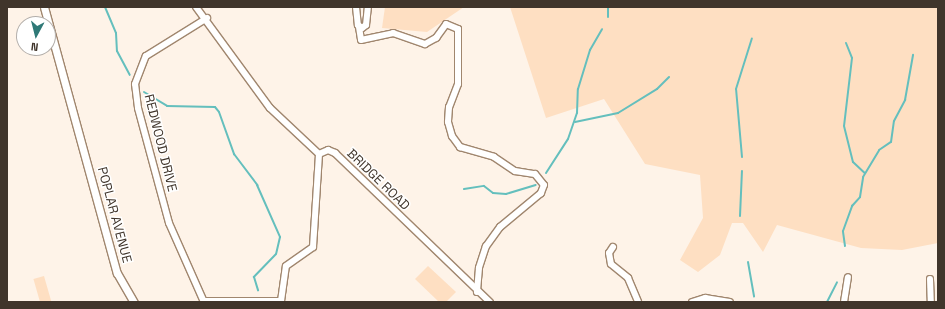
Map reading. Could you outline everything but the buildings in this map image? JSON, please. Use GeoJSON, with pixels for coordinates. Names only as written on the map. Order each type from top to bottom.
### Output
{"type":"FeatureCollection","features":[{"type":"Feature","properties":{"kind":"street","name":"POPLAR AVENUE"},"geometry":{"type":"LineString","coordinates":[[44,7],[117,273],[134,302]]}},
{"type":"Feature","properties":{"kind":"street"},"geometry":{"type":"LineString","coordinates":[[196,7],[207,18],[236,67],[270,108],[319,154],[314,247],[286,266],[281,301],[204,302]]}},
{"type":"Feature","properties":{"kind":"street"},"geometry":{"type":"LineString","coordinates":[[356,7],[361,40],[393,34],[425,44],[436,38],[446,24],[458,29],[460,38],[458,84],[448,114],[452,136],[460,147],[494,157],[515,171],[535,174],[544,185],[541,193],[500,227],[486,246],[479,268],[477,292]]}},
{"type":"Feature","properties":{"kind":"street"},"geometry":{"type":"LineString","coordinates":[[359,27],[366,25],[368,7]]}},
{"type":"Feature","properties":{"kind":"street","name":"REDWOOD DRIVE"},"geometry":{"type":"LineString","coordinates":[[204,302],[169,223],[138,108],[135,84],[146,56],[207,18]]}},
{"type":"Feature","properties":{"kind":"street","name":"BRIDGE ROAD"},"geometry":{"type":"LineString","coordinates":[[319,154],[328,150],[335,153],[477,292],[490,302]]}},
{"type":"Feature","properties":{"kind":"street"},"geometry":{"type":"LineString","coordinates":[[612,247],[609,253],[611,264],[628,278],[638,302]]}},
{"type":"Feature","properties":{"kind":"street"},"geometry":{"type":"LineString","coordinates":[[844,302],[848,277]]}},
{"type":"Feature","properties":{"kind":"street"},"geometry":{"type":"LineString","coordinates":[[930,279],[931,302]]}},
{"type":"Feature","properties":{"kind":"street"},"geometry":{"type":"LineString","coordinates":[[692,302],[705,298],[730,302]]}},
{"type":"Feature","properties":{"kind":"shaded area"},"geometry":{"type":"Polygon","coordinates":[[[385,7],[464,7],[427,32],[382,28],[385,7]]]}},
{"type":"Feature","properties":{"kind":"shaded area"},"geometry":{"type":"Polygon","coordinates":[[[510,7],[938,7],[938,243],[902,250],[861,248],[777,225],[763,252],[743,223],[732,223],[720,255],[698,272],[680,260],[703,218],[700,175],[645,164],[604,99],[546,118],[510,7]]]}},
{"type":"Feature","properties":{"kind":"shaded area"},"geometry":{"type":"Polygon","coordinates":[[[428,266],[456,292],[446,302],[439,302],[415,279],[428,266]]]}},
{"type":"Feature","properties":{"kind":"shaded area"},"geometry":{"type":"Polygon","coordinates":[[[44,276],[51,301],[40,302],[33,279],[44,276]]]}},
{"type":"Feature","properties":{"kind":"waterway"},"geometry":{"type":"LineString","coordinates":[[105,7],[116,33],[117,51],[130,75]]}},
{"type":"Feature","properties":{"kind":"waterway"},"geometry":{"type":"LineString","coordinates":[[608,7],[608,17]]}},
{"type":"Feature","properties":{"kind":"waterway"},"geometry":{"type":"LineString","coordinates":[[546,173],[568,139],[577,113],[578,89],[590,50],[602,29]]}},
{"type":"Feature","properties":{"kind":"waterway"},"geometry":{"type":"LineString","coordinates":[[742,157],[736,89],[752,38]]}},
{"type":"Feature","properties":{"kind":"waterway"},"geometry":{"type":"LineString","coordinates":[[846,43],[852,58],[844,126],[853,162],[865,173]]}},
{"type":"Feature","properties":{"kind":"waterway"},"geometry":{"type":"LineString","coordinates":[[845,246],[843,231],[852,206],[860,197],[863,177],[879,150],[891,142],[894,121],[905,100],[913,55]]}},
{"type":"Feature","properties":{"kind":"waterway"},"geometry":{"type":"LineString","coordinates":[[575,122],[618,113],[657,89],[669,77]]}},
{"type":"Feature","properties":{"kind":"waterway"},"geometry":{"type":"LineString","coordinates":[[144,92],[167,106],[215,107],[219,112],[234,154],[257,185],[280,237],[276,254],[254,277],[258,290]]}},
{"type":"Feature","properties":{"kind":"waterway"},"geometry":{"type":"LineString","coordinates":[[740,216],[742,171]]}},
{"type":"Feature","properties":{"kind":"waterway"},"geometry":{"type":"LineString","coordinates":[[464,189],[484,186],[493,193],[506,194],[536,185]]}},
{"type":"Feature","properties":{"kind":"waterway"},"geometry":{"type":"LineString","coordinates":[[748,262],[754,296]]}},
{"type":"Feature","properties":{"kind":"waterway"},"geometry":{"type":"LineString","coordinates":[[827,302],[837,282]]}}]}
